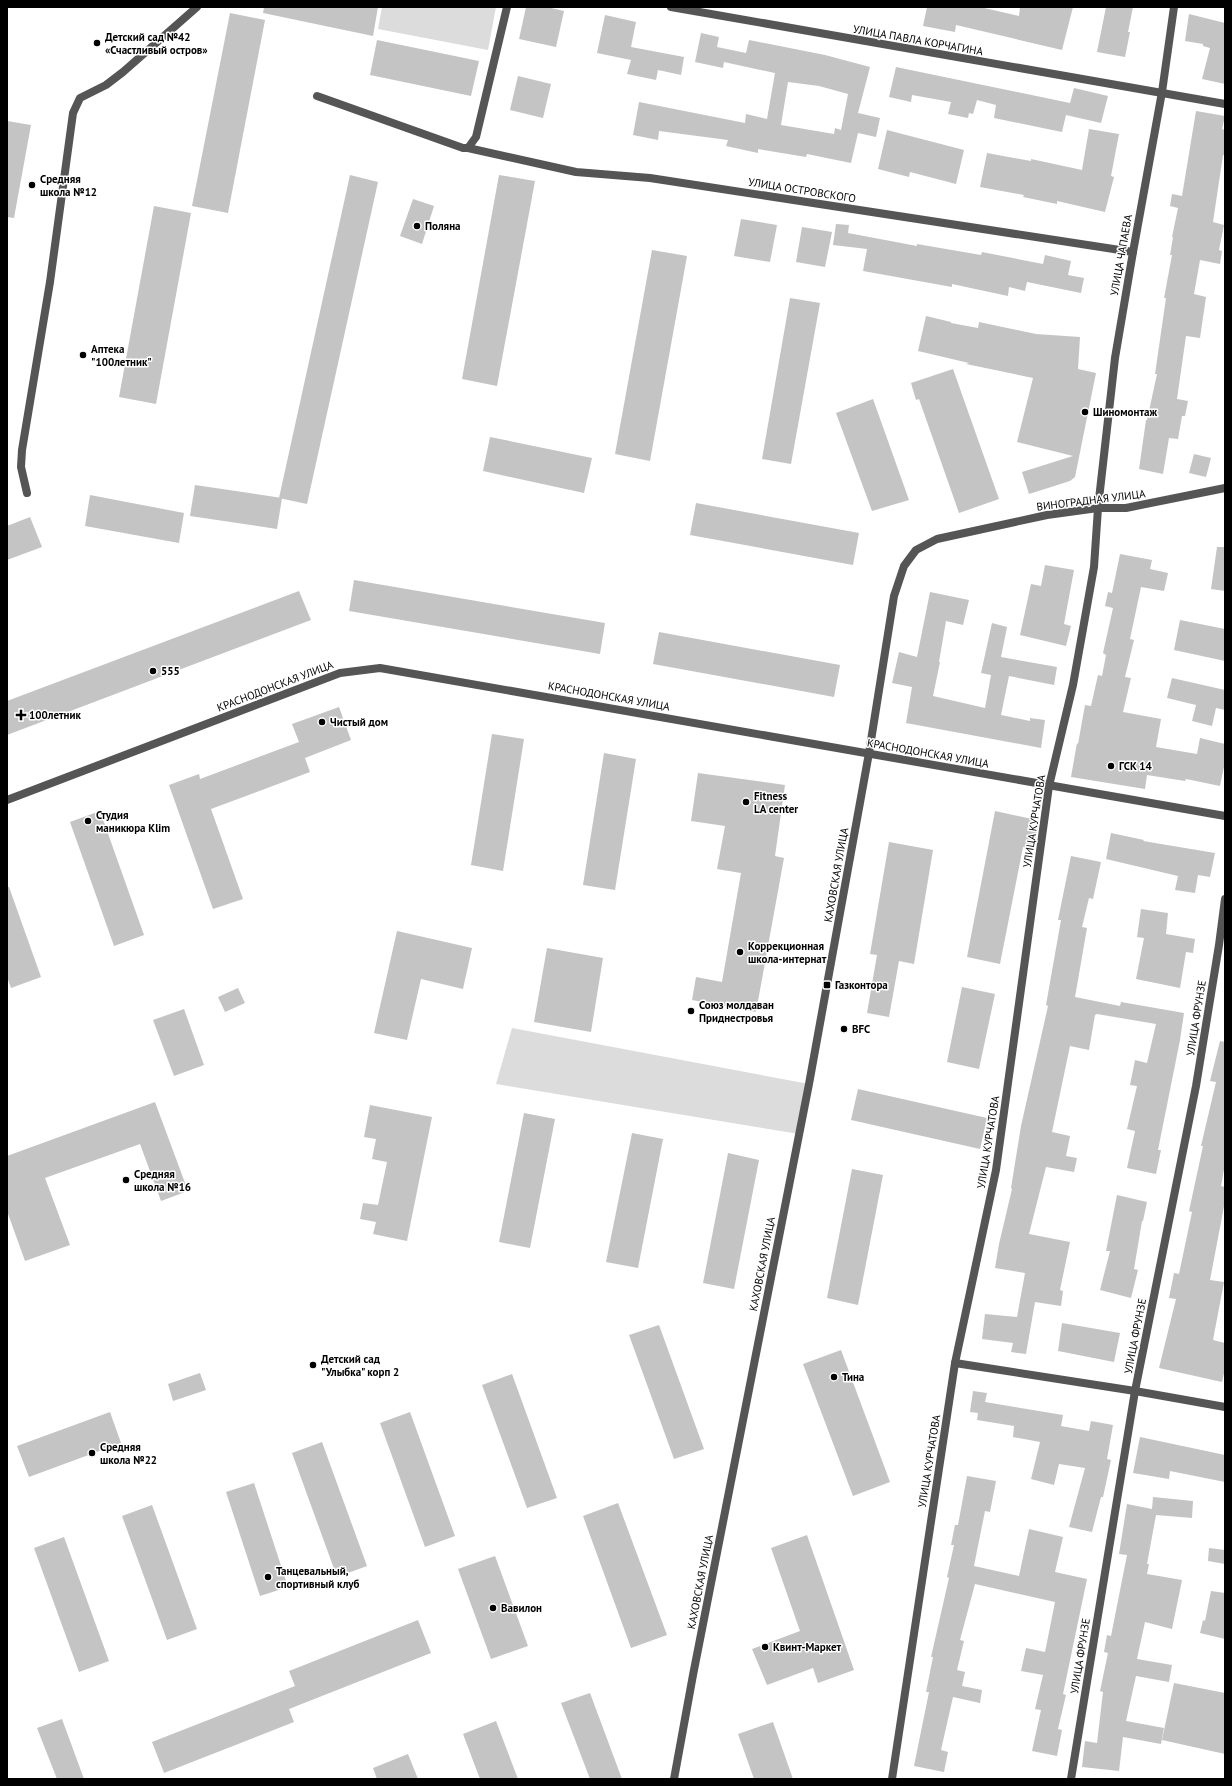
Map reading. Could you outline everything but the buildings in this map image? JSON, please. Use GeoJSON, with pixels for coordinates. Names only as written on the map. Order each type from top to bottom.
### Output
{"type":"FeatureCollection","features":[{"type":"Feature","properties":{"kind":"street"},"geometry":{"type":"LineString","coordinates":[[27,492],[21,467],[22,450],[50,282],[73,113],[80,98],[106,85],[123,72],[197,7]]}},
{"type":"Feature","properties":{"kind":"street"},"geometry":{"type":"LineString","coordinates":[[468,148],[476,137],[507,7]]}},
{"type":"Feature","properties":{"kind":"street","name":"УЛИЦА ПАВЛА КОРЧАГИНА"},"geometry":{"type":"LineString","coordinates":[[671,7],[1225,104]]}},
{"type":"Feature","properties":{"kind":"street","name":"УЛИЦА ЧАПАЕВА"},"geometry":{"type":"LineString","coordinates":[[1098,508],[1115,358],[1162,92],[1174,7]]}},
{"type":"Feature","properties":{"kind":"street","name":"УЛИЦА ОСТРОВСКОГО"},"geometry":{"type":"LineString","coordinates":[[317,96],[431,138],[463,148],[576,172],[650,178],[1133,252]]}},
{"type":"Feature","properties":{"kind":"street","name":"ВИНОГРАДНАЯ УЛИЦА"},"geometry":{"type":"LineString","coordinates":[[869,753],[894,596],[904,566],[916,550],[937,539],[1047,515],[1098,508],[1126,508],[1225,488]]}},
{"type":"Feature","properties":{"kind":"street","name":"УЛИЦА КУРЧАТОВА"},"geometry":{"type":"LineString","coordinates":[[892,1779],[955,1363],[996,1170],[1049,786],[1073,685],[1094,567],[1098,508]]}},
{"type":"Feature","properties":{"kind":"street","name":"КРАСНОДОНСКАЯ УЛИЦА"},"geometry":{"type":"LineString","coordinates":[[7,800],[340,673],[380,668],[1225,816]]}},
{"type":"Feature","properties":{"kind":"street","name":"КАХОВСКАЯ УЛИЦА"},"geometry":{"type":"LineString","coordinates":[[674,1779],[807,1092],[869,753]]}},
{"type":"Feature","properties":{"kind":"street","name":"УЛИЦА ФРУНЗЕ"},"geometry":{"type":"LineString","coordinates":[[1071,1779],[1135,1391],[1196,1086],[1225,899]]}},
{"type":"Feature","properties":{"kind":"street"},"geometry":{"type":"LineString","coordinates":[[955,1363],[1135,1391],[1225,1408]]}},
{"type":"Feature","properties":{"kind":"shaded area"},"geometry":{"type":"Polygon","coordinates":[[[382,7],[496,7],[488,50],[378,29],[382,7]]]}},
{"type":"Feature","properties":{"kind":"shaded area"},"geometry":{"type":"Polygon","coordinates":[[[512,1028],[809,1084],[799,1134],[496,1084],[512,1028]]]}},
{"type":"Feature","properties":{"kind":"place","name":"Детский сад №42 «Счастливый остров»"},"geometry":{"type":"Point","coordinates":[97,43]}},
{"type":"Feature","properties":{"kind":"place","name":"Средняя школа №12"},"geometry":{"type":"Point","coordinates":[32,185]}},
{"type":"Feature","properties":{"kind":"place","name":"Поляна"},"geometry":{"type":"Point","coordinates":[417,226]}},
{"type":"Feature","properties":{"kind":"place","name":"Аптека \"100летник\""},"geometry":{"type":"Point","coordinates":[83,355]}},
{"type":"Feature","properties":{"kind":"place","name":"Шиномонтаж"},"geometry":{"type":"Point","coordinates":[1085,412]}},
{"type":"Feature","properties":{"kind":"place","name":"555"},"geometry":{"type":"Point","coordinates":[153,671]}},
{"type":"Feature","properties":{"kind":"place","name":"100летник"},"geometry":{"type":"Point","coordinates":[21,715]}},
{"type":"Feature","properties":{"kind":"place","name":"Чистый дом"},"geometry":{"type":"Point","coordinates":[322,722]}},
{"type":"Feature","properties":{"kind":"place","name":"ГСК 14"},"geometry":{"type":"Point","coordinates":[1111,766]}},
{"type":"Feature","properties":{"kind":"place","name":"Fitness LA center"},"geometry":{"type":"Point","coordinates":[746,802]}},
{"type":"Feature","properties":{"kind":"place","name":"Студия маникюра Klim"},"geometry":{"type":"Point","coordinates":[88,821]}},
{"type":"Feature","properties":{"kind":"place","name":"Коррекционная школа-интернат"},"geometry":{"type":"Point","coordinates":[740,952]}},
{"type":"Feature","properties":{"kind":"place","name":"Газконтора"},"geometry":{"type":"Point","coordinates":[827,985]}},
{"type":"Feature","properties":{"kind":"place","name":"Союз молдаван Приднестровья"},"geometry":{"type":"Point","coordinates":[691,1011]}},
{"type":"Feature","properties":{"kind":"place","name":"BFC"},"geometry":{"type":"Point","coordinates":[844,1029]}},
{"type":"Feature","properties":{"kind":"place","name":"Средняя школа №16"},"geometry":{"type":"Point","coordinates":[126,1180]}},
{"type":"Feature","properties":{"kind":"place","name":"Детский сад \"Улыбка\" корп 2"},"geometry":{"type":"Point","coordinates":[313,1365]}},
{"type":"Feature","properties":{"kind":"place","name":"Тина"},"geometry":{"type":"Point","coordinates":[834,1377]}},
{"type":"Feature","properties":{"kind":"place","name":"Средняя школа №22"},"geometry":{"type":"Point","coordinates":[92,1453]}},
{"type":"Feature","properties":{"kind":"place","name":"Танцевальный, спортивный клуб"},"geometry":{"type":"Point","coordinates":[268,1577]}},
{"type":"Feature","properties":{"kind":"place","name":"Вавилон"},"geometry":{"type":"Point","coordinates":[493,1608]}},
{"type":"Feature","properties":{"kind":"place","name":"Квинт-Маркет"},"geometry":{"type":"Point","coordinates":[765,1647]}}]}
